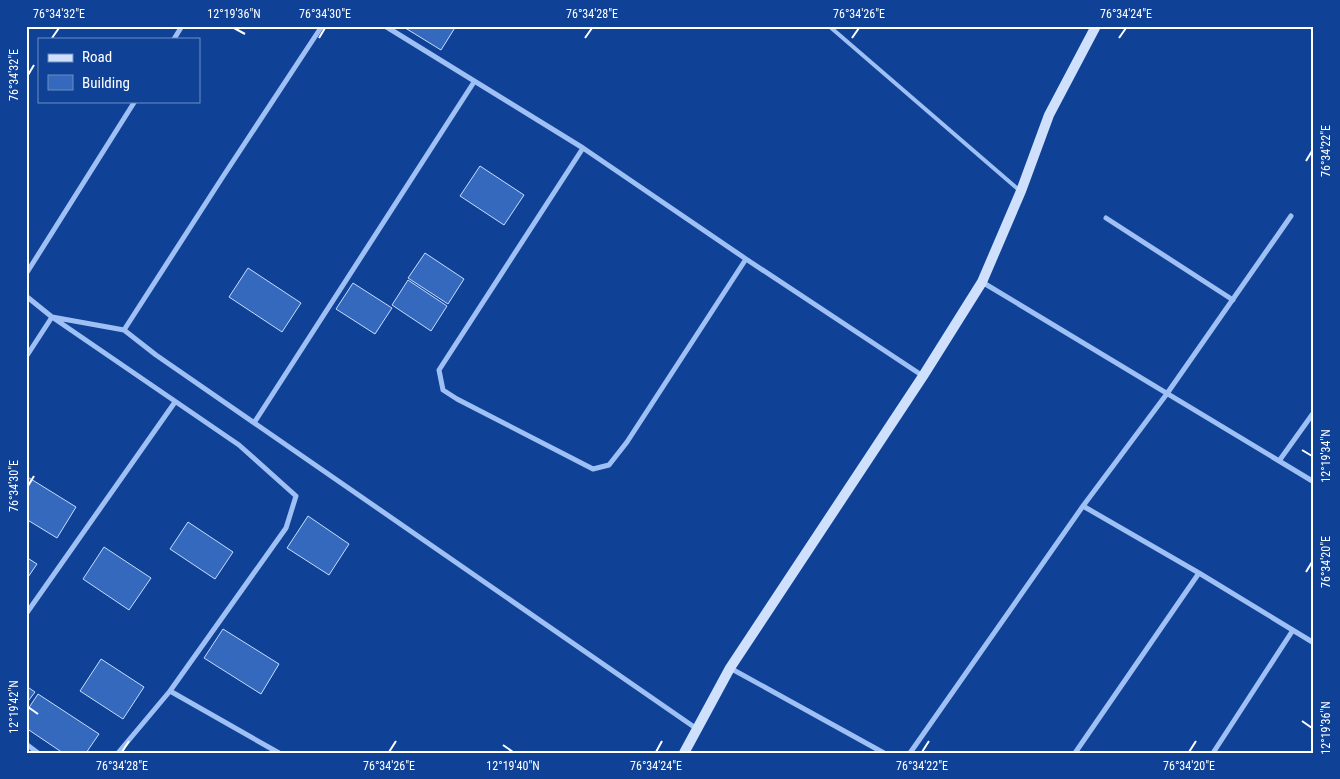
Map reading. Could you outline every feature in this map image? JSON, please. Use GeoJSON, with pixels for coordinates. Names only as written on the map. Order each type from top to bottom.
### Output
{"type":"FeatureCollection","features":[{"type":"Feature","properties":{"kind":"street"},"geometry":{"type":"LineString","coordinates":[[175,38],[182,26]]}},
{"type":"Feature","properties":{"kind":"street"},"geometry":{"type":"LineString","coordinates":[[124,330],[322,26]]}},
{"type":"Feature","properties":{"kind":"street"},"geometry":{"type":"LineString","coordinates":[[385,26],[583,148],[746,259],[924,376]]}},
{"type":"Feature","properties":{"kind":"street"},"geometry":{"type":"LineString","coordinates":[[684,753],[730,668],[924,376],[982,282],[1021,191],[1049,115],[1096,26]]}},
{"type":"Feature","properties":{"kind":"street"},"geometry":{"type":"LineString","coordinates":[[254,423],[474,82]]}},
{"type":"Feature","properties":{"kind":"street"},"geometry":{"type":"LineString","coordinates":[[26,274],[134,102]]}},
{"type":"Feature","properties":{"kind":"street"},"geometry":{"type":"LineString","coordinates":[[583,148],[439,370],[443,390],[592,470],[609,465],[627,442],[746,259]]}},
{"type":"Feature","properties":{"kind":"street"},"geometry":{"type":"LineString","coordinates":[[910,753],[1083,506],[1166,395],[1291,216]]}},
{"type":"Feature","properties":{"kind":"street"},"geometry":{"type":"LineString","coordinates":[[1106,218],[1233,300]]}},
{"type":"Feature","properties":{"kind":"street"},"geometry":{"type":"LineString","coordinates":[[982,282],[1166,395],[1314,482]]}},
{"type":"Feature","properties":{"kind":"street"},"geometry":{"type":"LineString","coordinates":[[26,296],[52,318],[239,445],[296,496],[286,528],[170,691],[118,753]]}},
{"type":"Feature","properties":{"kind":"street"},"geometry":{"type":"LineString","coordinates":[[52,318],[124,330],[156,355],[697,729]]}},
{"type":"Feature","properties":{"kind":"street"},"geometry":{"type":"LineString","coordinates":[[26,358],[52,318]]}},
{"type":"Feature","properties":{"kind":"street"},"geometry":{"type":"LineString","coordinates":[[26,614],[175,402]]}},
{"type":"Feature","properties":{"kind":"street"},"geometry":{"type":"LineString","coordinates":[[1279,461],[1314,412]]}},
{"type":"Feature","properties":{"kind":"street"},"geometry":{"type":"LineString","coordinates":[[1083,506],[1199,573],[1314,643]]}},
{"type":"Feature","properties":{"kind":"street"},"geometry":{"type":"LineString","coordinates":[[1075,753],[1199,573]]}},
{"type":"Feature","properties":{"kind":"street"},"geometry":{"type":"LineString","coordinates":[[1214,753],[1293,630]]}},
{"type":"Feature","properties":{"kind":"street"},"geometry":{"type":"LineString","coordinates":[[730,668],[884,753]]}},
{"type":"Feature","properties":{"kind":"street"},"geometry":{"type":"LineString","coordinates":[[170,691],[279,753]]}},
{"type":"Feature","properties":{"kind":"street"},"geometry":{"type":"LineString","coordinates":[[26,744],[38,753]]}},
{"type":"Feature","properties":{"kind":"lane"},"geometry":{"type":"LineString","coordinates":[[829,26],[1021,191]]}},
{"type":"Feature","properties":{"kind":"building"},"geometry":{"type":"Polygon","coordinates":[[[402,26],[456,26],[441,50],[402,26]]]}},
{"type":"Feature","properties":{"kind":"building"},"geometry":{"type":"Polygon","coordinates":[[[480,166],[524,195],[504,225],[460,196],[480,166]]]}},
{"type":"Feature","properties":{"kind":"building"},"geometry":{"type":"Polygon","coordinates":[[[425,253],[464,279],[448,304],[408,278],[425,253]]]}},
{"type":"Feature","properties":{"kind":"building"},"geometry":{"type":"Polygon","coordinates":[[[248,268],[301,303],[282,332],[229,297],[248,268]]]}},
{"type":"Feature","properties":{"kind":"building"},"geometry":{"type":"Polygon","coordinates":[[[408,280],[447,306],[431,331],[392,305],[408,280]]]}},
{"type":"Feature","properties":{"kind":"building"},"geometry":{"type":"Polygon","coordinates":[[[353,283],[392,308],[375,334],[336,309],[353,283]]]}},
{"type":"Feature","properties":{"kind":"building"},"geometry":{"type":"Polygon","coordinates":[[[26,476],[76,507],[57,538],[26,519],[26,476]]]}},
{"type":"Feature","properties":{"kind":"building"},"geometry":{"type":"Polygon","coordinates":[[[308,516],[349,544],[329,575],[287,548],[308,516]]]}},
{"type":"Feature","properties":{"kind":"building"},"geometry":{"type":"Polygon","coordinates":[[[188,522],[233,552],[215,579],[170,549],[188,522]]]}},
{"type":"Feature","properties":{"kind":"building"},"geometry":{"type":"Polygon","coordinates":[[[104,547],[151,578],[129,610],[83,579],[104,547]]]}},
{"type":"Feature","properties":{"kind":"building"},"geometry":{"type":"Polygon","coordinates":[[[26,557],[37,564],[26,580],[26,557]]]}},
{"type":"Feature","properties":{"kind":"building"},"geometry":{"type":"Polygon","coordinates":[[[223,629],[279,664],[261,694],[204,658],[223,629]]]}},
{"type":"Feature","properties":{"kind":"building"},"geometry":{"type":"Polygon","coordinates":[[[101,659],[144,687],[123,719],[80,691],[101,659]]]}},
{"type":"Feature","properties":{"kind":"building"},"geometry":{"type":"Polygon","coordinates":[[[26,686],[35,692],[26,704],[26,686]]]}},
{"type":"Feature","properties":{"kind":"building"},"geometry":{"type":"Polygon","coordinates":[[[38,694],[99,734],[86,753],[63,753],[26,728],[26,712],[38,694]]]}}]}
